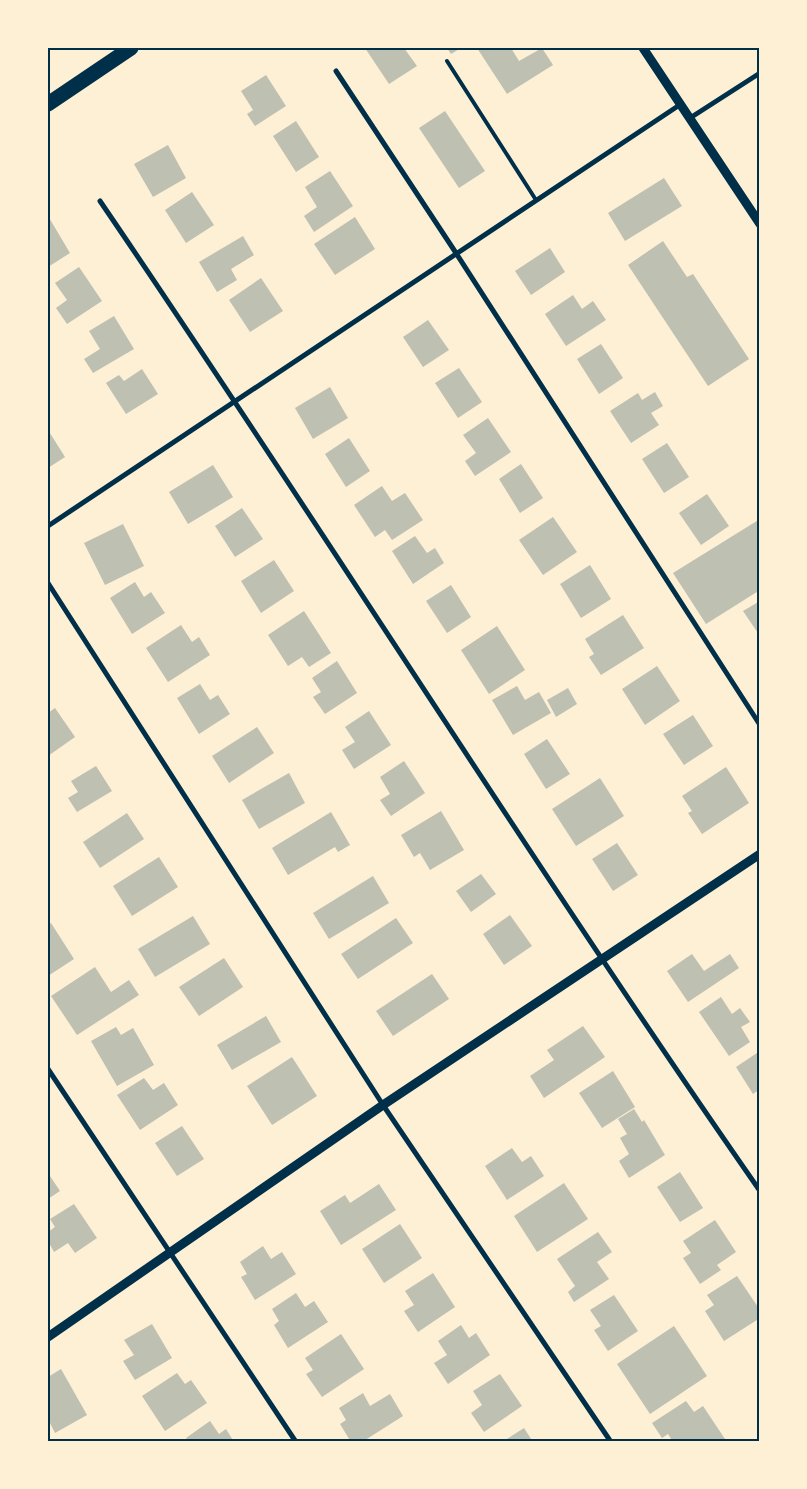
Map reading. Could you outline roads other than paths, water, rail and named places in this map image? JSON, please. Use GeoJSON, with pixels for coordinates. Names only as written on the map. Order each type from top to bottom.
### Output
{"type":"FeatureCollection","features":[{"type":"Feature","properties":{"kind":"highway"},"geometry":{"type":"LineString","coordinates":[[48,104],[131,48]]}},
{"type":"Feature","properties":{"kind":"street"},"geometry":{"type":"LineString","coordinates":[[643,48],[760,224]]}},
{"type":"Feature","properties":{"kind":"street"},"geometry":{"type":"LineString","coordinates":[[336,71],[456,253],[760,725]]}},
{"type":"Feature","properties":{"kind":"street"},"geometry":{"type":"LineString","coordinates":[[690,118],[760,73]]}},
{"type":"Feature","properties":{"kind":"street"},"geometry":{"type":"LineString","coordinates":[[48,526],[681,104]]}},
{"type":"Feature","properties":{"kind":"street"},"geometry":{"type":"LineString","coordinates":[[100,201],[236,401],[515,830],[760,1191]]}},
{"type":"Feature","properties":{"kind":"street"},"geometry":{"type":"LineString","coordinates":[[48,583],[383,1105],[610,1442]]}},
{"type":"Feature","properties":{"kind":"street"},"geometry":{"type":"LineString","coordinates":[[48,1336],[383,1105],[601,958],[760,854]]}},
{"type":"Feature","properties":{"kind":"street"},"geometry":{"type":"LineString","coordinates":[[48,1069],[296,1442]]}},
{"type":"Feature","properties":{"kind":"lane"},"geometry":{"type":"LineString","coordinates":[[447,62],[536,200]]}}]}
